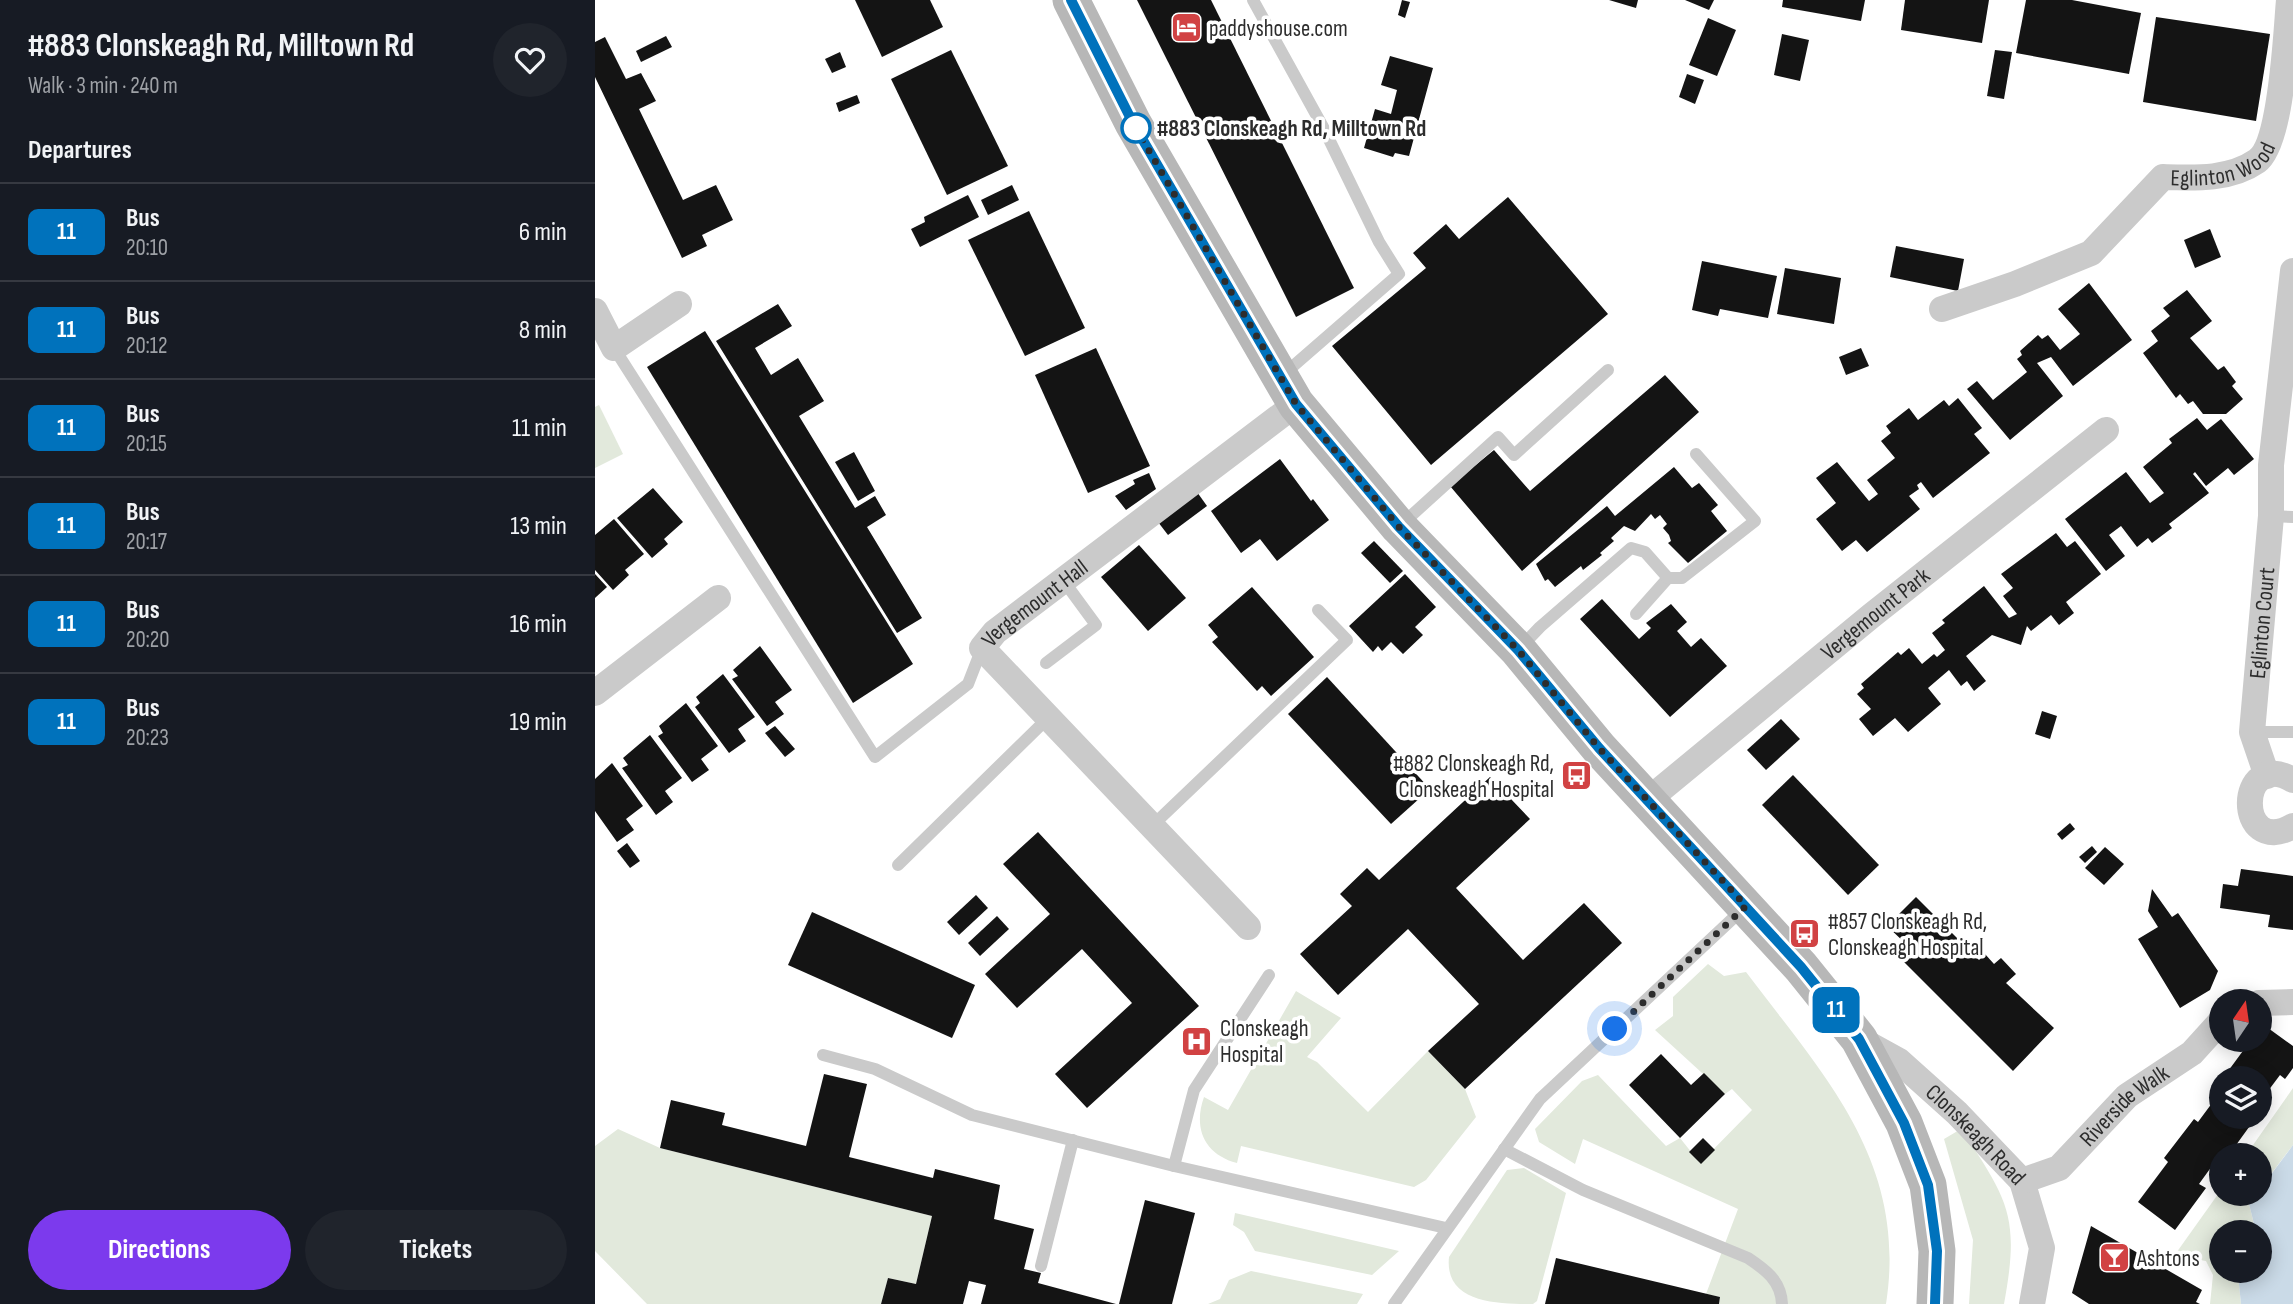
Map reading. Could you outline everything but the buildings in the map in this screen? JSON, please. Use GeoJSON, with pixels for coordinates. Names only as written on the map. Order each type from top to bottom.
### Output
{"type":"FeatureCollection","features":[{"type":"Feature","properties":{"kind":"main road","name":"Clonskeagh Road"},"geometry":{"type":"LineString","coordinates":[[1071,0],[1133,123],[1287,391],[1399,527],[1518,650],[1599,748],[1746,906],[1859,1039],[1904,1123],[1928,1185],[1937,1251],[1935,1304]]}},
{"type":"Feature","properties":{"kind":"street","name":"Eglinton Wood"},"geometry":{"type":"LineString","coordinates":[[1942,309],[2015,284],[2091,253],[2163,177],[2199,178],[2219,175],[2257,161],[2270,146],[2277,110],[2289,0]]}},
{"type":"Feature","properties":{"kind":"street","name":"Eglinton Court"},"geometry":{"type":"LineString","coordinates":[[2267,776],[2252,732],[2282,517],[2271,466],[2293,271]]}},
{"type":"Feature","properties":{"kind":"street"},"geometry":{"type":"LineString","coordinates":[[595,311],[614,348],[679,304]]}},
{"type":"Feature","properties":{"kind":"street","name":"Vergemount Hall"},"geometry":{"type":"LineString","coordinates":[[1248,926],[982,648],[995,632],[1063,580],[1287,391]]}},
{"type":"Feature","properties":{"kind":"street","name":"Vergemount Park"},"geometry":{"type":"LineString","coordinates":[[1648,800],[1871,616],[2106,430]]}},
{"type":"Feature","properties":{"kind":"street"},"geometry":{"type":"LineString","coordinates":[[595,693],[718,598]]}},
{"type":"Feature","properties":{"kind":"street"},"geometry":{"type":"LineString","coordinates":[[2293,780],[2277,774],[2267,776],[2259,780],[2248,796],[2250,814],[2262,828],[2271,831],[2293,826]]}},
{"type":"Feature","properties":{"kind":"street"},"geometry":{"type":"LineString","coordinates":[[2272,1003],[2293,1002]]}},
{"type":"Feature","properties":{"kind":"street","name":"Riverside Walk"},"geometry":{"type":"LineString","coordinates":[[2022,1181],[2059,1168],[2127,1096],[2192,1052],[2209,1034]]}},
{"type":"Feature","properties":{"kind":"street","name":"Clonskeagh Road"},"geometry":{"type":"LineString","coordinates":[[1859,1039],[1899,1062],[1957,1113],[2022,1181],[2042,1248],[2032,1304]]}},
{"type":"Feature","properties":{"kind":"lane"},"geometry":{"type":"LineString","coordinates":[[1253,0],[1323,127],[1379,242],[1399,274],[1287,391]]}},
{"type":"Feature","properties":{"kind":"lane"},"geometry":{"type":"LineString","coordinates":[[614,348],[875,757],[968,684],[982,648]]}},
{"type":"Feature","properties":{"kind":"lane"},"geometry":{"type":"LineString","coordinates":[[1399,527],[1498,437],[1514,455],[1608,370]]}},
{"type":"Feature","properties":{"kind":"lane"},"geometry":{"type":"LineString","coordinates":[[1636,614],[1668,578],[1682,578],[1755,521],[1696,454]]}},
{"type":"Feature","properties":{"kind":"lane"},"geometry":{"type":"LineString","coordinates":[[1518,650],[1540,627],[1630,548],[1645,552],[1668,578]]}},
{"type":"Feature","properties":{"kind":"lane"},"geometry":{"type":"LineString","coordinates":[[1046,663],[1096,625],[1063,580]]}},
{"type":"Feature","properties":{"kind":"lane"},"geometry":{"type":"LineString","coordinates":[[1152,826],[1347,640],[1318,610]]}},
{"type":"Feature","properties":{"kind":"lane"},"geometry":{"type":"LineString","coordinates":[[898,865],[1048,718]]}},
{"type":"Feature","properties":{"kind":"lane"},"geometry":{"type":"LineString","coordinates":[[2252,732],[2293,732]]}},
{"type":"Feature","properties":{"kind":"lane"},"geometry":{"type":"LineString","coordinates":[[1394,1304],[1540,1099],[1746,906]]}},
{"type":"Feature","properties":{"kind":"lane"},"geometry":{"type":"LineString","coordinates":[[1174,1166],[1194,1090],[1269,975]]}},
{"type":"Feature","properties":{"kind":"lane"},"geometry":{"type":"LineString","coordinates":[[823,1055],[875,1069],[972,1115],[1174,1166],[1446,1228]]}},
{"type":"Feature","properties":{"kind":"lane"},"geometry":{"type":"LineString","coordinates":[[1041,1266],[1073,1140]]}},
{"type":"Feature","properties":{"kind":"lane"},"geometry":{"type":"LineString","coordinates":[[1504,1149],[1583,1190],[1748,1258],[1770,1273],[1781,1293],[1782,1304]]}},
{"type":"Feature","properties":{"kind":"shaded area"},"geometry":{"type":"Polygon","coordinates":[[[599,405],[623,454],[595,468],[595,407],[599,405]]]}},
{"type":"Feature","properties":{"kind":"shaded area"},"geometry":{"type":"Polygon","coordinates":[[[1708,964],[1724,976],[1746,972],[1831,1086],[1854,1124],[1872,1164],[1885,1207],[1890,1253],[1886,1304],[1719,1304],[1720,1297],[1706,1294],[1738,1209],[1583,1139],[1575,1164],[1539,1142],[1535,1129],[1582,1081],[1598,1075],[1666,1146],[1680,1138],[1700,1163],[1752,1110],[1732,1089],[1725,1094],[1655,1030],[1673,1016],[1673,997],[1708,964]]]}},
{"type":"Feature","properties":{"kind":"shaded area"},"geometry":{"type":"Polygon","coordinates":[[[1296,991],[1341,1018],[1307,1057],[1317,1062],[1368,1112],[1428,1051],[1465,1089],[1476,1117],[1426,1180],[1414,1187],[1241,1146],[1237,1163],[1216,1153],[1209,1146],[1201,1129],[1204,1097],[1228,1110],[1296,991]]]}},
{"type":"Feature","properties":{"kind":"shaded area"},"geometry":{"type":"Polygon","coordinates":[[[2293,1088],[2293,1145],[2272,1173],[2272,1143],[2254,1143],[2264,1129],[2272,1129],[2272,1118],[2293,1088]]]}},
{"type":"Feature","properties":{"kind":"shaded area"},"geometry":{"type":"Polygon","coordinates":[[[618,1129],[660,1148],[932,1216],[916,1284],[888,1278],[881,1304],[647,1304],[595,1251],[595,1146],[618,1129]]]}},
{"type":"Feature","properties":{"kind":"shaded area"},"geometry":{"type":"Polygon","coordinates":[[[1961,1129],[1990,1174],[2007,1211],[2011,1250],[2004,1304],[1969,1304],[1973,1240],[1944,1139],[1961,1129]]]}},
{"type":"Feature","properties":{"kind":"shaded area"},"geometry":{"type":"Polygon","coordinates":[[[1524,1168],[1566,1193],[1537,1301],[1533,1304],[1490,1302],[1464,1293],[1455,1284],[1450,1273],[1449,1257],[1507,1170],[1524,1168]]]}},
{"type":"Feature","properties":{"kind":"shaded area"},"geometry":{"type":"Polygon","coordinates":[[[2210,1206],[2250,1206],[2253,1220],[2209,1220],[2209,1267],[2206,1261],[2174,1256],[2210,1206]]]}},
{"type":"Feature","properties":{"kind":"shaded area"},"geometry":{"type":"Polygon","coordinates":[[[1235,1213],[1399,1251],[1372,1275],[1255,1251],[1244,1232],[1233,1225],[1235,1213]]]}},
{"type":"Feature","properties":{"kind":"shaded area"},"geometry":{"type":"Polygon","coordinates":[[[1251,1271],[1363,1294],[1357,1304],[1208,1304],[1220,1299],[1229,1280],[1251,1271]]]}},
{"type":"Feature","properties":{"kind":"shaded area"},"geometry":{"type":"Polygon","coordinates":[[[2212,1283],[2239,1283],[2241,1304],[2210,1304],[2212,1283]]]}},
{"type":"Feature","properties":{"kind":"water"},"geometry":{"type":"Polygon","coordinates":[[[2293,1145],[2293,1304],[2241,1304],[2239,1283],[2272,1283],[2272,1220],[2253,1220],[2250,1206],[2272,1206],[2272,1173],[2293,1145]]]}},
{"type":"Feature","properties":{"kind":"bus line","name":"11"},"geometry":{"type":"LineString","coordinates":[[1071,0],[1133,123],[1279,379],[1296,404],[1399,527],[1518,650],[1599,748],[1801,967],[1859,1039],[1904,1123],[1928,1185],[1937,1251],[1935,1304]]}},
{"type":"Feature","properties":{"kind":"place","name":"paddyshouse.com"},"geometry":{"type":"Point","coordinates":[1186,28]}},
{"type":"Feature","properties":{"kind":"place","name":"#883 Clonskeagh Rd, Milltown Rd"},"geometry":{"type":"Point","coordinates":[1136,128]}},
{"type":"Feature","properties":{"kind":"place","name":"#882 Clonskeagh Rd, Clonskeagh Hospital"},"geometry":{"type":"Point","coordinates":[1577,776]}},
{"type":"Feature","properties":{"kind":"place","name":"#857 Clonskeagh Rd, Clonskeagh Hospital"},"geometry":{"type":"Point","coordinates":[1805,934]}},
{"type":"Feature","properties":{"kind":"place","name":"Clonskeagh Hospital"},"geometry":{"type":"Point","coordinates":[1197,1041]}},
{"type":"Feature","properties":{"kind":"place","name":"Ashtons"},"geometry":{"type":"Point","coordinates":[2114,1258]}},
{"type":"Feature","properties":{"kind":"route"},"geometry":{"type":"LineString","coordinates":[[1136,128],[1133,123],[1279,379],[1296,404],[1399,527],[1518,650],[1599,748],[1746,906],[1615,1029]]}}]}
